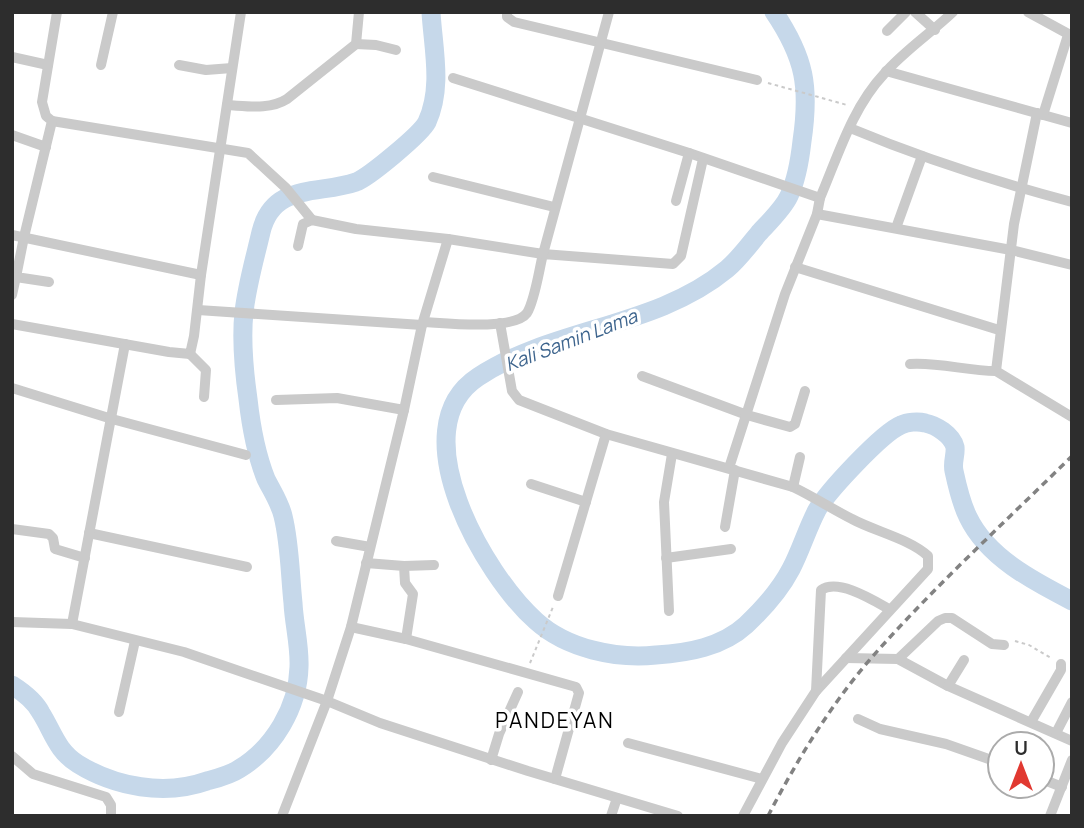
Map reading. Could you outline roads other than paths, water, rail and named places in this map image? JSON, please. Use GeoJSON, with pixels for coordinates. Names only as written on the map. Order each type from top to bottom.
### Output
{"type":"FeatureCollection","features":[{"type":"Feature","properties":{"kind":"street"},"geometry":{"type":"LineString","coordinates":[[57,12],[42,102],[46,116],[52,121],[241,151],[254,157],[286,188],[312,220]]}},
{"type":"Feature","properties":{"kind":"street"},"geometry":{"type":"LineString","coordinates":[[101,65],[113,12]]}},
{"type":"Feature","properties":{"kind":"street"},"geometry":{"type":"LineString","coordinates":[[190,354],[241,12]]}},
{"type":"Feature","properties":{"kind":"street"},"geometry":{"type":"LineString","coordinates":[[356,44],[359,12]]}},
{"type":"Feature","properties":{"kind":"street"},"geometry":{"type":"LineString","coordinates":[[507,12],[507,17],[514,22],[757,80]]}},
{"type":"Feature","properties":{"kind":"street"},"geometry":{"type":"LineString","coordinates":[[198,310],[460,325],[520,319],[527,313],[609,12]]}},
{"type":"Feature","properties":{"kind":"street"},"geometry":{"type":"LineString","coordinates":[[887,31],[906,12]]}},
{"type":"Feature","properties":{"kind":"street"},"geometry":{"type":"LineString","coordinates":[[915,12],[934,30]]}},
{"type":"Feature","properties":{"kind":"street"},"geometry":{"type":"LineString","coordinates":[[725,527],[732,469],[747,415],[795,267],[817,214],[820,198],[850,128],[859,108],[886,71],[953,12]]}},
{"type":"Feature","properties":{"kind":"street"},"geometry":{"type":"LineString","coordinates":[[996,370],[999,330],[1021,188],[1040,114],[1070,35],[1028,12]]}},
{"type":"Feature","properties":{"kind":"street"},"geometry":{"type":"LineString","coordinates":[[228,105],[261,107],[282,102],[356,44],[396,50]]}},
{"type":"Feature","properties":{"kind":"street"},"geometry":{"type":"LineString","coordinates":[[12,57],[48,65]]}},
{"type":"Feature","properties":{"kind":"street"},"geometry":{"type":"LineString","coordinates":[[179,65],[206,69],[232,68]]}},
{"type":"Feature","properties":{"kind":"street"},"geometry":{"type":"LineString","coordinates":[[886,71],[1072,124]]}},
{"type":"Feature","properties":{"kind":"street"},"geometry":{"type":"LineString","coordinates":[[453,78],[820,198]]}},
{"type":"Feature","properties":{"kind":"street"},"geometry":{"type":"LineString","coordinates":[[12,295],[16,277],[18,236],[52,121]]}},
{"type":"Feature","properties":{"kind":"street"},"geometry":{"type":"LineString","coordinates":[[850,128],[922,156],[1072,202]]}},
{"type":"Feature","properties":{"kind":"street"},"geometry":{"type":"LineString","coordinates":[[12,135],[46,148]]}},
{"type":"Feature","properties":{"kind":"street"},"geometry":{"type":"LineString","coordinates":[[676,201],[689,153]]}},
{"type":"Feature","properties":{"kind":"street"},"geometry":{"type":"LineString","coordinates":[[896,228],[922,156]]}},
{"type":"Feature","properties":{"kind":"street"},"geometry":{"type":"LineString","coordinates":[[298,246],[303,224],[312,220],[356,229],[448,239],[543,254],[673,264],[681,256],[703,159]]}},
{"type":"Feature","properties":{"kind":"street"},"geometry":{"type":"LineString","coordinates":[[433,177],[554,207]]}},
{"type":"Feature","properties":{"kind":"street"},"geometry":{"type":"LineString","coordinates":[[817,214],[1011,250],[1072,265]]}},
{"type":"Feature","properties":{"kind":"street"},"geometry":{"type":"LineString","coordinates":[[18,236],[201,275]]}},
{"type":"Feature","properties":{"kind":"street"},"geometry":{"type":"LineString","coordinates":[[282,816],[327,701],[351,627],[423,323],[448,239]]}},
{"type":"Feature","properties":{"kind":"street"},"geometry":{"type":"LineString","coordinates":[[795,267],[999,330]]}},
{"type":"Feature","properties":{"kind":"street"},"geometry":{"type":"LineString","coordinates":[[16,277],[49,282]]}},
{"type":"Feature","properties":{"kind":"street"},"geometry":{"type":"LineString","coordinates":[[500,323],[510,382],[515,397],[524,403],[606,434],[793,487],[928,556],[928,569],[888,609],[816,691],[797,718],[743,816]]}},
{"type":"Feature","properties":{"kind":"street"},"geometry":{"type":"LineString","coordinates":[[12,324],[190,354],[206,370],[204,397]]}},
{"type":"Feature","properties":{"kind":"street"},"geometry":{"type":"LineString","coordinates":[[72,624],[125,344]]}},
{"type":"Feature","properties":{"kind":"street"},"geometry":{"type":"LineString","coordinates":[[910,364],[933,363],[981,371],[996,370],[1072,417]]}},
{"type":"Feature","properties":{"kind":"street"},"geometry":{"type":"LineString","coordinates":[[642,376],[747,415],[792,426],[795,424],[805,391]]}},
{"type":"Feature","properties":{"kind":"street"},"geometry":{"type":"LineString","coordinates":[[12,388],[112,419],[246,455]]}},
{"type":"Feature","properties":{"kind":"street"},"geometry":{"type":"LineString","coordinates":[[276,400],[337,398],[404,410]]}},
{"type":"Feature","properties":{"kind":"street"},"geometry":{"type":"LineString","coordinates":[[558,596],[606,434]]}},
{"type":"Feature","properties":{"kind":"street"},"geometry":{"type":"LineString","coordinates":[[668,611],[665,494],[672,454]]}},
{"type":"Feature","properties":{"kind":"street"},"geometry":{"type":"LineString","coordinates":[[793,487],[800,457]]}},
{"type":"Feature","properties":{"kind":"street"},"geometry":{"type":"LineString","coordinates":[[531,484],[586,502]]}},
{"type":"Feature","properties":{"kind":"street"},"geometry":{"type":"LineString","coordinates":[[12,529],[49,534],[53,538],[55,549],[85,558]]}},
{"type":"Feature","properties":{"kind":"street"},"geometry":{"type":"LineString","coordinates":[[89,533],[247,567]]}},
{"type":"Feature","properties":{"kind":"street"},"geometry":{"type":"LineString","coordinates":[[336,541],[370,547]]}},
{"type":"Feature","properties":{"kind":"street"},"geometry":{"type":"LineString","coordinates":[[666,558],[731,549]]}},
{"type":"Feature","properties":{"kind":"street"},"geometry":{"type":"LineString","coordinates":[[366,564],[434,565]]}},
{"type":"Feature","properties":{"kind":"street"},"geometry":{"type":"LineString","coordinates":[[404,566],[405,583],[414,594],[406,639]]}},
{"type":"Feature","properties":{"kind":"street"},"geometry":{"type":"LineString","coordinates":[[816,691],[821,590],[826,587],[853,591],[888,609]]}},
{"type":"Feature","properties":{"kind":"street"},"geometry":{"type":"LineString","coordinates":[[898,659],[945,618],[952,618],[992,644],[1004,645]]}},
{"type":"Feature","properties":{"kind":"street"},"geometry":{"type":"LineString","coordinates":[[12,622],[72,624],[184,652],[491,760],[678,816]]}},
{"type":"Feature","properties":{"kind":"street"},"geometry":{"type":"LineString","coordinates":[[351,627],[406,639],[573,685],[579,691],[555,779]]}},
{"type":"Feature","properties":{"kind":"street"},"geometry":{"type":"LineString","coordinates":[[119,712],[135,640]]}},
{"type":"Feature","properties":{"kind":"street"},"geometry":{"type":"LineString","coordinates":[[846,657],[898,659],[948,685],[1049,730]]}},
{"type":"Feature","properties":{"kind":"street"},"geometry":{"type":"LineString","coordinates":[[948,685],[964,660]]}},
{"type":"Feature","properties":{"kind":"street"},"geometry":{"type":"LineString","coordinates":[[1031,722],[1061,670],[1061,664]]}},
{"type":"Feature","properties":{"kind":"street"},"geometry":{"type":"LineString","coordinates":[[491,760],[499,734],[518,692]]}},
{"type":"Feature","properties":{"kind":"street"},"geometry":{"type":"LineString","coordinates":[[1072,702],[1056,733],[1072,741]]}},
{"type":"Feature","properties":{"kind":"street"},"geometry":{"type":"LineString","coordinates":[[858,719],[880,729],[946,744],[986,758]]}},
{"type":"Feature","properties":{"kind":"street"},"geometry":{"type":"LineString","coordinates":[[628,743],[762,779]]}},
{"type":"Feature","properties":{"kind":"street"},"geometry":{"type":"LineString","coordinates":[[12,757],[33,774],[106,797],[111,805],[111,816]]}},
{"type":"Feature","properties":{"kind":"street"},"geometry":{"type":"LineString","coordinates":[[1050,816],[1072,760]]}},
{"type":"Feature","properties":{"kind":"street"},"geometry":{"type":"LineString","coordinates":[[1056,785],[1062,787]]}},
{"type":"Feature","properties":{"kind":"street"},"geometry":{"type":"LineString","coordinates":[[611,816],[617,797]]}},
{"type":"Feature","properties":{"kind":"waterway","name":"Kali Samin Lama"},"geometry":{"type":"LineString","coordinates":[[12,685],[35,705],[60,747],[71,759],[92,772],[141,787],[191,786],[232,773],[263,750],[282,725],[298,682],[299,651],[285,527],[280,506],[259,460],[249,409],[243,333],[249,282],[261,232],[267,216],[276,205],[299,193],[356,182],[383,164],[423,128],[432,109],[436,81],[431,12]]}},
{"type":"Feature","properties":{"kind":"waterway","name":"Kali Samin Lama"},"geometry":{"type":"LineString","coordinates":[[774,12],[793,44],[805,89],[799,162],[786,201],[736,261],[699,289],[637,316],[539,347],[478,377],[456,401],[447,431],[448,465],[458,502],[474,538],[516,600],[536,621],[562,639],[593,650],[625,655],[668,654],[704,648],[737,633],[771,599],[791,569],[817,510],[856,463],[892,430],[903,424],[919,422],[939,428],[953,443],[954,468],[961,500],[976,531],[987,544],[1012,566],[1072,601]]}},
{"type":"Feature","properties":{"kind":"railway"},"geometry":{"type":"LineString","coordinates":[[768,816],[816,733],[873,656],[946,579],[1072,456]]}},
{"type":"Feature","properties":{"kind":"district","name":"PANDEYAN"},"geometry":{"type":"Point","coordinates":[555,720]}}]}
